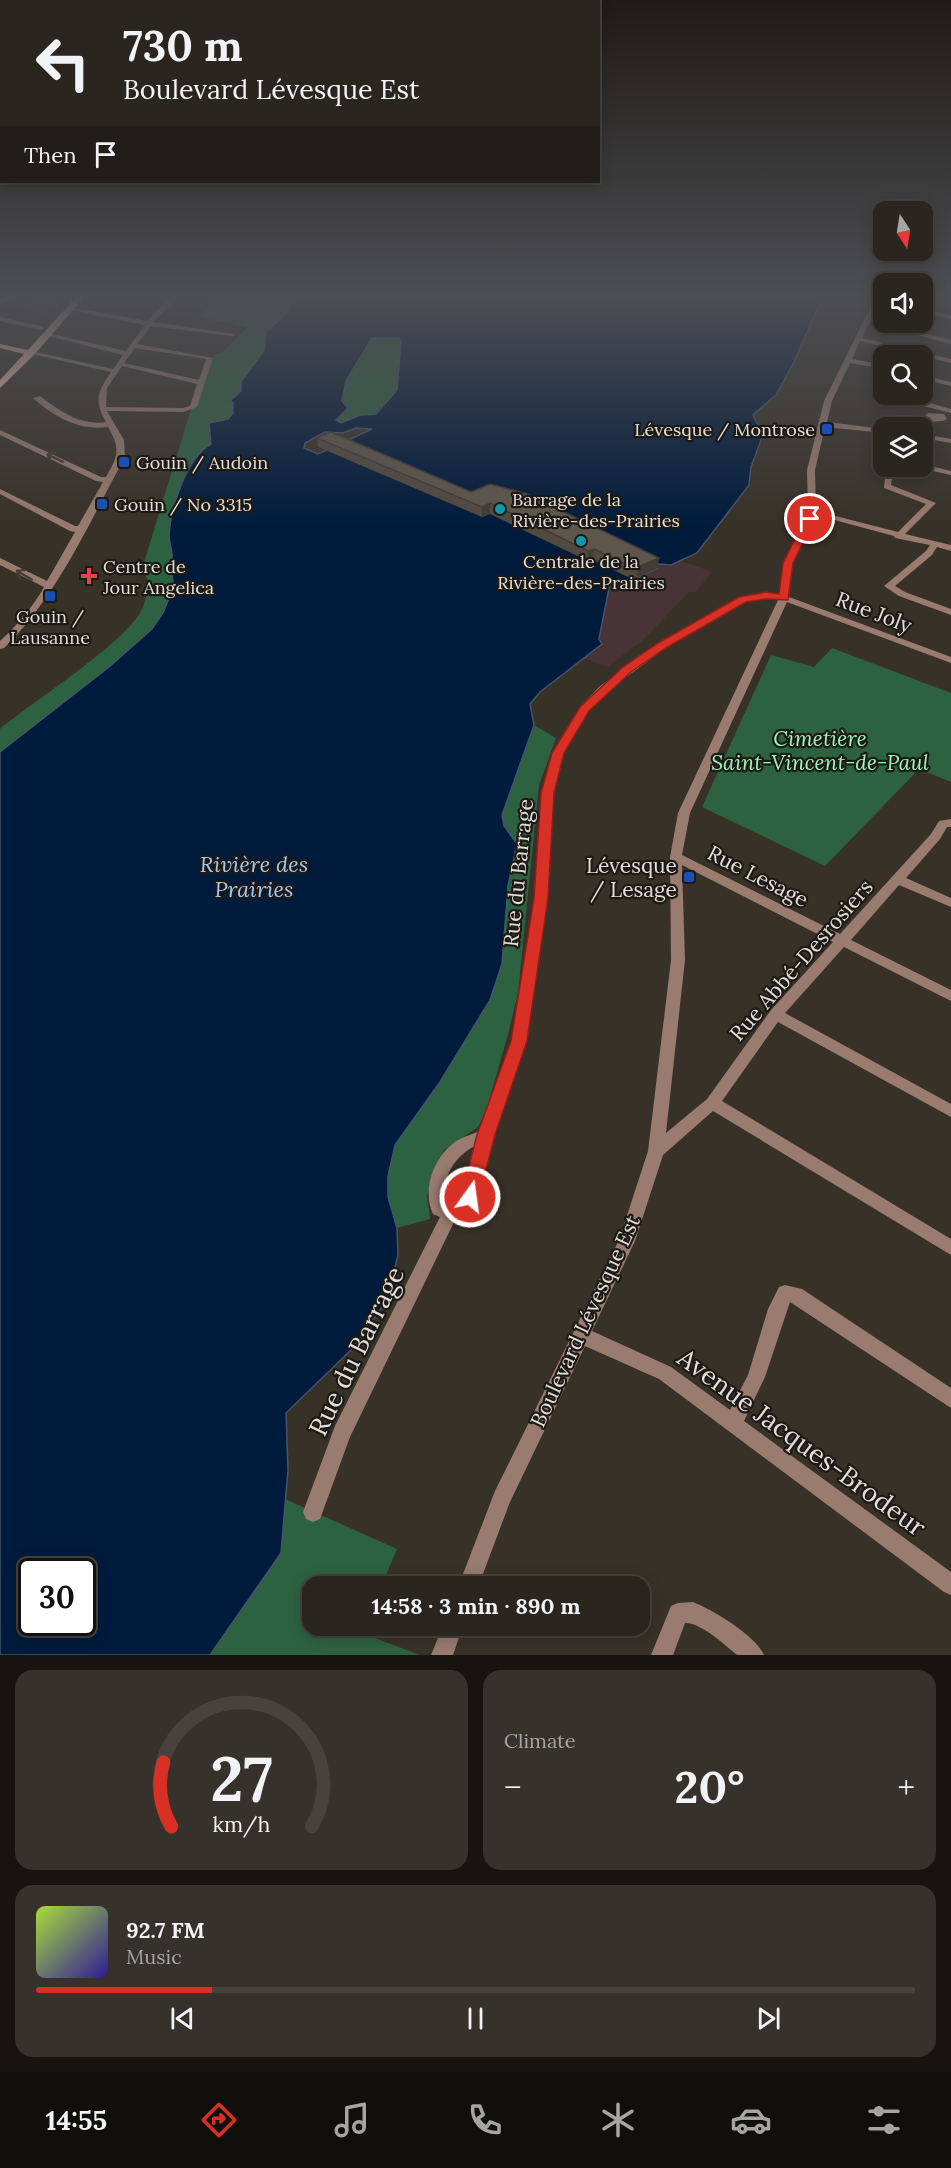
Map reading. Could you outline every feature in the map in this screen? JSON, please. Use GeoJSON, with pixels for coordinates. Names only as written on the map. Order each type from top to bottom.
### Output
{"type":"FeatureCollection","features":[{"type":"Feature","properties":{"kind":"street"},"geometry":{"type":"LineString","coordinates":[[0,646],[33,612],[50,586],[122,453],[120,440],[102,409],[103,391],[111,374],[108,373]]}},
{"type":"Feature","properties":{"kind":"street"},"geometry":{"type":"LineString","coordinates":[[160,373],[202,383]]}},
{"type":"Feature","properties":{"kind":"street"},"geometry":{"type":"LineString","coordinates":[[102,409],[190,409],[206,373]]}},
{"type":"Feature","properties":{"kind":"street","name":"Boulevard Lévesque Est"},"geometry":{"type":"LineString","coordinates":[[472,1576],[502,1498],[583,1336],[627,1241],[656,1150],[678,960],[676,857],[684,813],[784,598],[788,563],[812,512],[811,470],[828,401],[843,373]]}},
{"type":"Feature","properties":{"kind":"street"},"geometry":{"type":"LineString","coordinates":[[933,380],[951,384]]}},
{"type":"Feature","properties":{"kind":"street"},"geometry":{"type":"LineString","coordinates":[[38,398],[68,421],[95,426],[111,424]]}},
{"type":"Feature","properties":{"kind":"street"},"geometry":{"type":"LineString","coordinates":[[929,405],[950,411]]}},
{"type":"Feature","properties":{"kind":"street"},"geometry":{"type":"LineString","coordinates":[[939,416],[950,411]]}},
{"type":"Feature","properties":{"kind":"street"},"geometry":{"type":"LineString","coordinates":[[823,424],[873,430]]}},
{"type":"Feature","properties":{"kind":"street"},"geometry":{"type":"LineString","coordinates":[[0,432],[99,479],[109,480]]}},
{"type":"Feature","properties":{"kind":"street"},"geometry":{"type":"LineString","coordinates":[[933,438],[951,441]]}},
{"type":"Feature","properties":{"kind":"street"},"geometry":{"type":"LineString","coordinates":[[933,469],[951,473]]}},
{"type":"Feature","properties":{"kind":"street"},"geometry":{"type":"LineString","coordinates":[[888,477],[887,486],[932,503],[932,506],[898,536]]}},
{"type":"Feature","properties":{"kind":"street"},"geometry":{"type":"LineString","coordinates":[[0,491],[73,529],[82,529]]}},
{"type":"Feature","properties":{"kind":"street"},"geometry":{"type":"LineString","coordinates":[[812,512],[951,548]]}},
{"type":"Feature","properties":{"kind":"street"},"geometry":{"type":"LineString","coordinates":[[934,545],[929,553],[889,586],[902,594],[951,612]]}},
{"type":"Feature","properties":{"kind":"street"},"geometry":{"type":"LineString","coordinates":[[0,561],[34,581],[50,586]]}},
{"type":"Feature","properties":{"kind":"street","name":"Rue du Barrage"},"geometry":{"type":"LineString","coordinates":[[314,1512],[342,1433],[450,1214],[460,1212],[470,1197],[486,1135],[519,1041],[541,898],[548,793],[558,753],[571,727],[603,690],[662,646],[743,600],[766,596],[784,598]]}},
{"type":"Feature","properties":{"kind":"street","name":"Rue Joly"},"geometry":{"type":"LineString","coordinates":[[784,598],[951,660]]}},
{"type":"Feature","properties":{"kind":"street"},"geometry":{"type":"LineString","coordinates":[[0,627],[12,635]]}},
{"type":"Feature","properties":{"kind":"street","name":"Rue Abbé-Desrosiers"},"geometry":{"type":"LineString","coordinates":[[656,1150],[712,1103],[776,1014],[936,836],[943,824],[951,823]]}},
{"type":"Feature","properties":{"kind":"street","name":"Rue Lesage"},"geometry":{"type":"LineString","coordinates":[[676,857],[951,996]]}},
{"type":"Feature","properties":{"kind":"street"},"geometry":{"type":"LineString","coordinates":[[898,879],[951,903]]}},
{"type":"Feature","properties":{"kind":"street"},"geometry":{"type":"LineString","coordinates":[[776,1014],[951,1111]]}},
{"type":"Feature","properties":{"kind":"street"},"geometry":{"type":"LineString","coordinates":[[712,1103],[951,1248]]}},
{"type":"Feature","properties":{"kind":"street"},"geometry":{"type":"LineString","coordinates":[[450,1214],[439,1209],[435,1200],[440,1172],[462,1145],[486,1135]]}},
{"type":"Feature","properties":{"kind":"street"},"geometry":{"type":"LineString","coordinates":[[733,1425],[756,1377],[777,1309],[785,1293],[796,1295],[951,1399]]}},
{"type":"Feature","properties":{"kind":"street","name":"Avenue Jacques-Brodeur"},"geometry":{"type":"LineString","coordinates":[[583,1336],[664,1373],[951,1585]]}},
{"type":"Feature","properties":{"kind":"street"},"geometry":{"type":"LineString","coordinates":[[662,1655],[678,1612],[693,1612],[727,1633],[753,1655]]}},
{"type":"Feature","properties":{"kind":"street"},"geometry":{"type":"LineString","coordinates":[[442,1655],[449,1636]]}},
{"type":"Feature","properties":{"kind":"shaded area"},"geometry":{"type":"Polygon","coordinates":[[[680,560],[712,572],[696,592],[689,592],[641,642],[607,667],[583,658],[602,644],[599,639],[610,583],[630,578],[659,564],[671,565],[680,560]]]}},
{"type":"Feature","properties":{"kind":"green space"},"geometry":{"type":"Polygon","coordinates":[[[206,373],[252,373],[242,391],[230,401],[233,403],[233,413],[209,434],[211,444],[194,460],[181,484],[169,535],[174,586],[163,613],[152,629],[109,667],[0,752],[0,729],[118,638],[133,623],[142,609],[149,582],[142,569],[191,409],[206,373]]]}},
{"type":"Feature","properties":{"kind":"green space"},"geometry":{"type":"Polygon","coordinates":[[[351,373],[400,373],[396,392],[376,414],[365,414],[341,423],[336,420],[346,412],[343,401],[351,373]]]}},
{"type":"Feature","properties":{"kind":"green space","name":"Cimetière Saint-Vincent-de-Paul"},"geometry":{"type":"Polygon","coordinates":[[[832,648],[951,693],[951,782],[919,769],[825,866],[702,807],[771,655],[814,667],[832,648]]]}},
{"type":"Feature","properties":{"kind":"green space"},"geometry":{"type":"Polygon","coordinates":[[[534,725],[556,738],[539,785],[518,993],[508,1034],[486,1112],[478,1127],[444,1150],[433,1176],[427,1196],[430,1219],[397,1228],[388,1197],[388,1176],[395,1145],[440,1082],[508,886],[517,845],[504,826],[502,815],[534,725]]]}},
{"type":"Feature","properties":{"kind":"green space"},"geometry":{"type":"Polygon","coordinates":[[[285,1499],[397,1549],[386,1576],[302,1576],[302,1636],[370,1636],[420,1655],[210,1655],[281,1553],[285,1499]]]}},
{"type":"Feature","properties":{"kind":"water","name":"Rivière des Prairies"},"geometry":{"type":"Polygon","coordinates":[[[247,373],[351,373],[346,381],[342,401],[348,408],[336,420],[341,423],[360,415],[376,414],[397,390],[398,373],[788,373],[776,395],[753,415],[763,435],[751,467],[749,485],[697,553],[671,565],[659,564],[655,568],[658,568],[637,578],[610,583],[599,639],[602,644],[540,692],[530,704],[534,725],[502,815],[504,826],[517,844],[508,886],[502,964],[490,1000],[440,1082],[395,1145],[388,1176],[388,1197],[397,1228],[398,1255],[387,1300],[352,1349],[286,1413],[288,1470],[281,1553],[210,1655],[0,1655],[0,752],[109,667],[152,629],[163,613],[174,586],[169,535],[181,484],[194,460],[211,444],[209,423],[228,419],[233,413],[233,403],[230,401],[241,391],[241,382],[247,373]],[[356,428],[343,433],[325,432],[305,443],[304,448],[318,454],[372,429],[356,428]]]}},
{"type":"Feature","properties":{"kind":"building"},"geometry":{"type":"Polygon","coordinates":[[[331,432],[471,492],[490,484],[527,494],[659,558],[638,567],[631,567],[594,549],[588,551],[490,503],[482,507],[317,438],[331,432]]]}},
{"type":"Feature","properties":{"kind":"place","name":"Lévesque / Montrose"},"geometry":{"type":"Point","coordinates":[827,429]}},
{"type":"Feature","properties":{"kind":"place","name":"Gouin / Audoin"},"geometry":{"type":"Point","coordinates":[124,462]}},
{"type":"Feature","properties":{"kind":"place","name":"Gouin / No 3315"},"geometry":{"type":"Point","coordinates":[102,504]}},
{"type":"Feature","properties":{"kind":"place","name":"Barrage de la Rivière-des-Prairies"},"geometry":{"type":"Point","coordinates":[500,509]}},
{"type":"Feature","properties":{"kind":"place","name":"Centrale de la Rivière-des-Prairies"},"geometry":{"type":"Point","coordinates":[581,541]}},
{"type":"Feature","properties":{"kind":"place","name":"Centre de Jour Angelica"},"geometry":{"type":"Point","coordinates":[89,576]}},
{"type":"Feature","properties":{"kind":"place","name":"Gouin / Lausanne"},"geometry":{"type":"Point","coordinates":[50,596]}},
{"type":"Feature","properties":{"kind":"place","name":"Lévesque / Lesage"},"geometry":{"type":"Point","coordinates":[689,877]}},
{"type":"Feature","properties":{"kind":"route"},"geometry":{"type":"LineString","coordinates":[[470,1197],[486,1135],[519,1041],[541,898],[548,793],[558,753],[571,727],[584,709],[603,690],[662,646],[743,600],[755,596],[784,598],[788,563],[810,519]]}}]}
